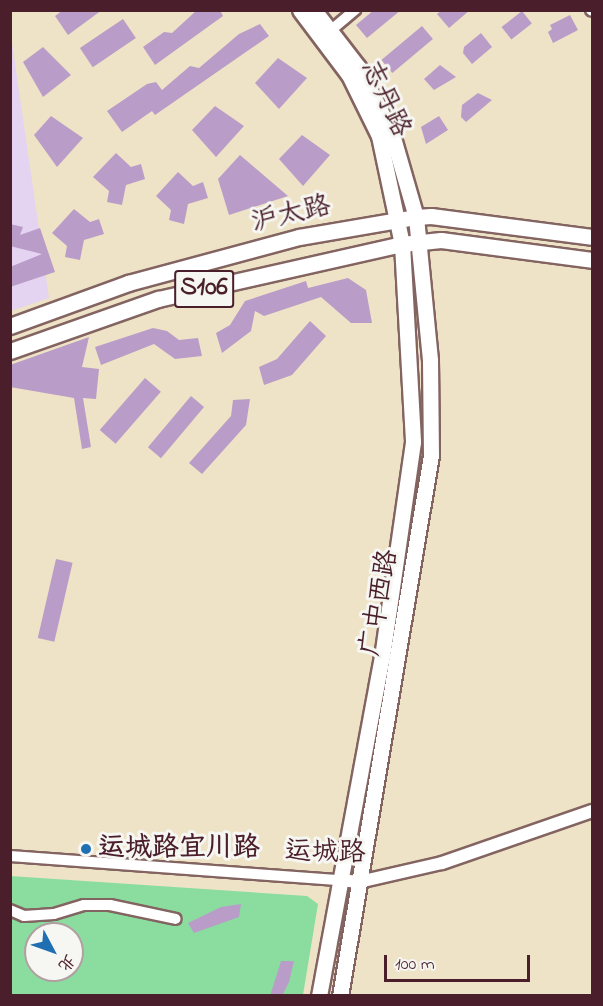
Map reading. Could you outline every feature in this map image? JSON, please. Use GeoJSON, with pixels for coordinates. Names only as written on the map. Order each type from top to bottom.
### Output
{"type":"FeatureCollection","features":[{"type":"Feature","properties":{"kind":"main road","name":"志丹路"},"geometry":{"type":"LineString","coordinates":[[300,10],[349,75],[379,136],[399,220]]}},
{"type":"Feature","properties":{"kind":"main road","name":"志丹路"},"geometry":{"type":"LineString","coordinates":[[314,10],[358,67],[392,134],[416,217]]}},
{"type":"Feature","properties":{"kind":"main road","name":"沪太路"},"geometry":{"type":"LineString","coordinates":[[10,326],[128,283],[299,237],[416,217],[431,216],[592,237]]}},
{"type":"Feature","properties":{"kind":"main road","name":"广中西路"},"geometry":{"type":"LineString","coordinates":[[340,996],[431,455],[430,360],[416,217]]}},
{"type":"Feature","properties":{"kind":"main road","name":"广中西路"},"geometry":{"type":"LineString","coordinates":[[319,996],[382,656],[414,442],[399,220]]}},
{"type":"Feature","properties":{"kind":"main road","name":"沪太路"},"geometry":{"type":"LineString","coordinates":[[10,351],[158,300],[402,244],[441,240],[592,260]]}},
{"type":"Feature","properties":{"kind":"street"},"geometry":{"type":"LineString","coordinates":[[330,31],[355,10]]}},
{"type":"Feature","properties":{"kind":"street","name":"运城路"},"geometry":{"type":"LineString","coordinates":[[10,856],[359,882],[442,863],[592,811]]}},
{"type":"Feature","properties":{"kind":"street"},"geometry":{"type":"LineString","coordinates":[[10,910],[24,916],[54,914],[84,905],[110,905],[176,919]]}},
{"type":"Feature","properties":{"kind":"shaded area"},"geometry":{"type":"Polygon","coordinates":[[[10,29],[49,298],[11,311],[10,311],[10,29]]]}},
{"type":"Feature","properties":{"kind":"green space"},"geometry":{"type":"Polygon","coordinates":[[[10,876],[307,896],[318,904],[303,995],[11,995],[10,876]]]}},
{"type":"Feature","properties":{"kind":"building"},"geometry":{"type":"Polygon","coordinates":[[[63,10],[102,10],[68,35],[55,16],[63,10]]]}},
{"type":"Feature","properties":{"kind":"building"},"geometry":{"type":"Polygon","coordinates":[[[197,10],[220,10],[223,16],[155,65],[143,47],[164,32],[172,33],[197,10]]]}},
{"type":"Feature","properties":{"kind":"building"},"geometry":{"type":"Polygon","coordinates":[[[374,10],[401,10],[367,38],[356,25],[374,10]]]}},
{"type":"Feature","properties":{"kind":"building"},"geometry":{"type":"Polygon","coordinates":[[[442,10],[470,10],[449,28],[437,14],[442,10]]]}},
{"type":"Feature","properties":{"kind":"building"},"geometry":{"type":"Polygon","coordinates":[[[522,11],[532,24],[511,40],[502,27],[522,11]]]}},
{"type":"Feature","properties":{"kind":"building"},"geometry":{"type":"Polygon","coordinates":[[[570,15],[578,30],[553,43],[548,32],[552,29],[550,25],[570,15]]]}},
{"type":"Feature","properties":{"kind":"building"},"geometry":{"type":"Polygon","coordinates":[[[123,19],[136,38],[93,67],[80,48],[123,19]]]}},
{"type":"Feature","properties":{"kind":"building"},"geometry":{"type":"Polygon","coordinates":[[[260,24],[269,36],[155,115],[152,111],[122,132],[107,111],[147,84],[156,82],[162,90],[190,66],[199,68],[239,34],[260,24]]]}},
{"type":"Feature","properties":{"kind":"building"},"geometry":{"type":"Polygon","coordinates":[[[422,26],[433,39],[392,73],[381,60],[422,26]]]}},
{"type":"Feature","properties":{"kind":"building"},"geometry":{"type":"Polygon","coordinates":[[[481,33],[492,47],[472,64],[463,53],[464,47],[481,33]]]}},
{"type":"Feature","properties":{"kind":"building"},"geometry":{"type":"Polygon","coordinates":[[[43,47],[71,75],[43,97],[23,62],[43,47]]]}},
{"type":"Feature","properties":{"kind":"building"},"geometry":{"type":"Polygon","coordinates":[[[278,58],[307,78],[279,109],[255,83],[278,58]]]}},
{"type":"Feature","properties":{"kind":"building"},"geometry":{"type":"Polygon","coordinates":[[[440,65],[456,77],[434,90],[424,79],[440,65]]]}},
{"type":"Feature","properties":{"kind":"building"},"geometry":{"type":"Polygon","coordinates":[[[478,93],[492,100],[466,122],[461,117],[462,105],[478,93]]]}},
{"type":"Feature","properties":{"kind":"building"},"geometry":{"type":"Polygon","coordinates":[[[215,106],[244,126],[216,157],[192,130],[215,106]]]}},
{"type":"Feature","properties":{"kind":"building"},"geometry":{"type":"Polygon","coordinates":[[[51,116],[83,138],[57,167],[34,135],[51,116]]]}},
{"type":"Feature","properties":{"kind":"building"},"geometry":{"type":"Polygon","coordinates":[[[439,116],[448,130],[426,144],[421,127],[439,116]]]}},
{"type":"Feature","properties":{"kind":"building"},"geometry":{"type":"Polygon","coordinates":[[[302,135],[330,155],[303,186],[279,159],[302,135]]]}},
{"type":"Feature","properties":{"kind":"building"},"geometry":{"type":"Polygon","coordinates":[[[116,153],[131,167],[141,164],[145,179],[126,185],[122,205],[107,202],[109,191],[93,177],[116,153]]]}},
{"type":"Feature","properties":{"kind":"building"},"geometry":{"type":"Polygon","coordinates":[[[240,155],[288,196],[229,215],[218,179],[240,155]]]}},
{"type":"Feature","properties":{"kind":"building"},"geometry":{"type":"Polygon","coordinates":[[[178,172],[193,186],[203,182],[208,198],[188,204],[184,224],[169,220],[171,210],[156,196],[178,172]]]}},
{"type":"Feature","properties":{"kind":"building"},"geometry":{"type":"Polygon","coordinates":[[[74,209],[90,222],[99,219],[104,234],[84,240],[80,260],[65,257],[67,246],[52,233],[74,209]]]}},
{"type":"Feature","properties":{"kind":"building"},"geometry":{"type":"Polygon","coordinates":[[[10,224],[23,227],[20,235],[40,228],[55,272],[10,287],[10,267],[42,254],[10,246],[10,224]]]}},
{"type":"Feature","properties":{"kind":"building"},"geometry":{"type":"Polygon","coordinates":[[[348,278],[366,290],[372,323],[351,323],[321,297],[264,316],[255,311],[251,331],[222,353],[216,333],[230,325],[245,301],[306,281],[308,288],[348,278]]]}},
{"type":"Feature","properties":{"kind":"building"},"geometry":{"type":"Polygon","coordinates":[[[310,321],[326,336],[292,375],[264,385],[259,367],[277,359],[310,321]]]}},
{"type":"Feature","properties":{"kind":"building"},"geometry":{"type":"Polygon","coordinates":[[[153,328],[167,331],[179,340],[198,338],[202,356],[175,359],[154,344],[101,365],[95,347],[153,328]]]}},
{"type":"Feature","properties":{"kind":"building"},"geometry":{"type":"Polygon","coordinates":[[[89,337],[82,367],[99,369],[96,399],[83,398],[91,447],[82,449],[74,398],[10,387],[10,365],[89,337]]]}},
{"type":"Feature","properties":{"kind":"building"},"geometry":{"type":"Polygon","coordinates":[[[145,378],[161,392],[116,444],[100,430],[145,378]]]}},
{"type":"Feature","properties":{"kind":"building"},"geometry":{"type":"Polygon","coordinates":[[[191,396],[204,407],[161,458],[148,447],[191,396]]]}},
{"type":"Feature","properties":{"kind":"building"},"geometry":{"type":"Polygon","coordinates":[[[250,399],[246,425],[202,474],[189,463],[231,416],[233,400],[250,399]]]}},
{"type":"Feature","properties":{"kind":"building"},"geometry":{"type":"Polygon","coordinates":[[[56,559],[73,563],[54,642],[38,638],[56,559]]]}},
{"type":"Feature","properties":{"kind":"building"},"geometry":{"type":"Polygon","coordinates":[[[241,904],[239,917],[194,933],[188,923],[221,907],[241,904]]]}},
{"type":"Feature","properties":{"kind":"building"},"geometry":{"type":"Polygon","coordinates":[[[281,961],[294,961],[289,982],[282,996],[270,996],[281,961]]]}},
{"type":"Feature","properties":{"kind":"place","name":"运城路宜川路"},"geometry":{"type":"Point","coordinates":[86,849]}}]}
